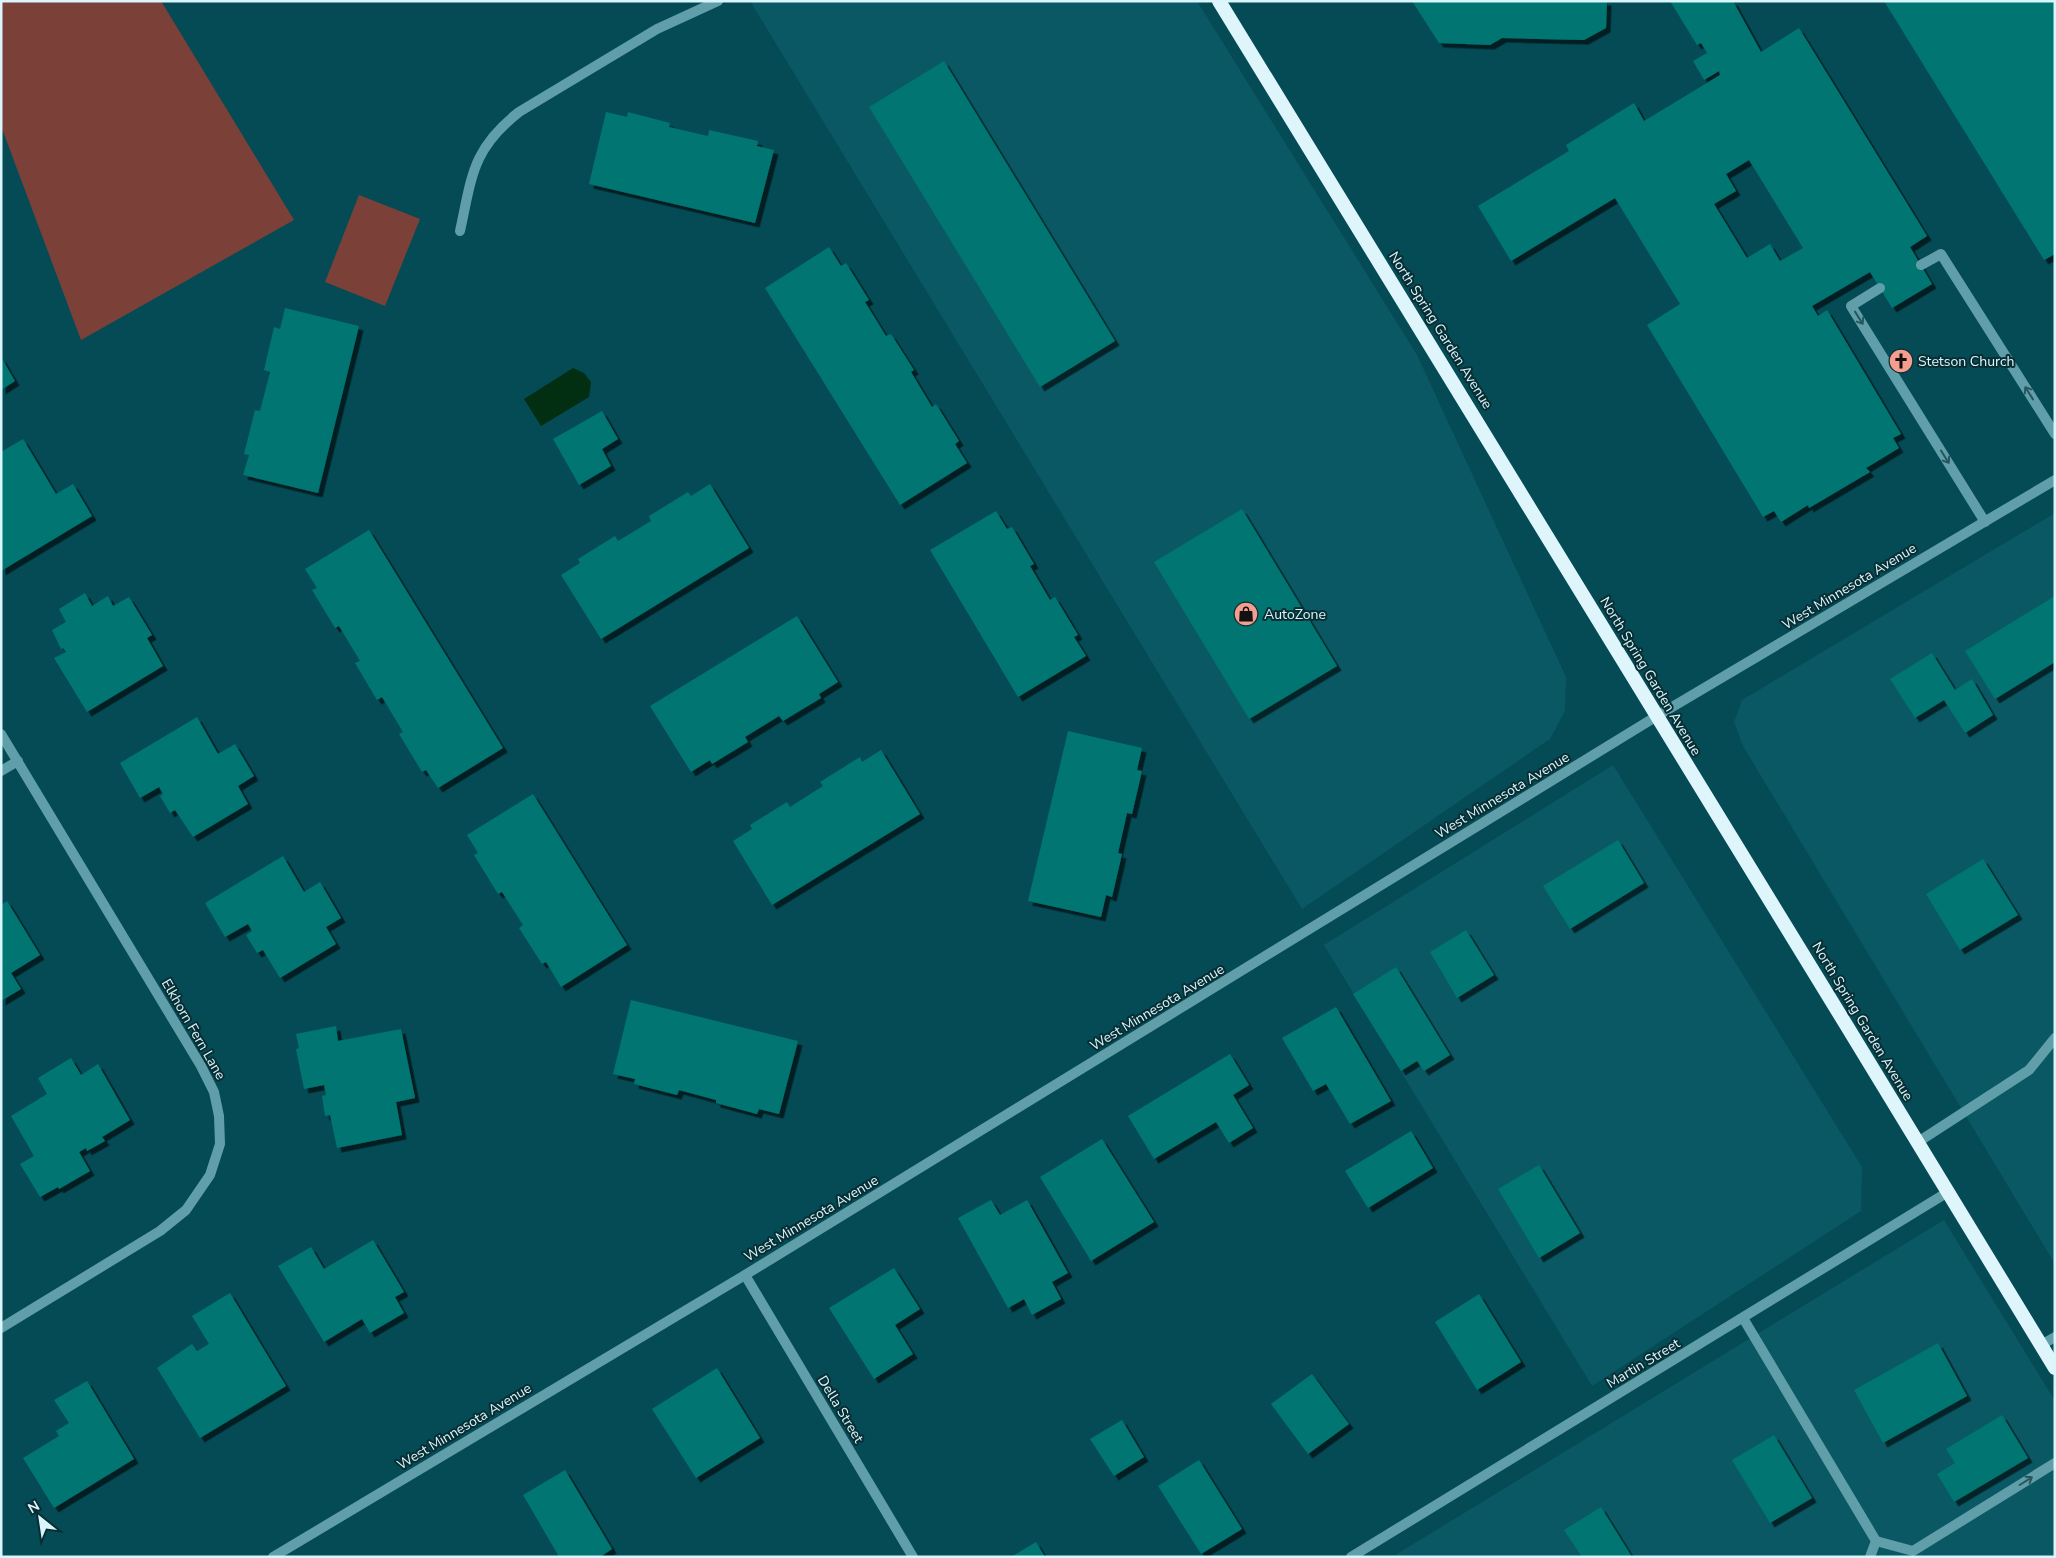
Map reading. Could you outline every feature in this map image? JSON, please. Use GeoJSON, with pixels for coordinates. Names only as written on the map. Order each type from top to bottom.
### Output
{"type":"FeatureCollection","features":[{"type":"Feature","properties":{"kind":"highway","name":"North Spring Garden Avenue"},"geometry":{"type":"LineString","coordinates":[[1219,1],[1433,346],[1656,716],[2055,1368]]}},
{"type":"Feature","properties":{"kind":"street"},"geometry":{"type":"LineString","coordinates":[[460,231],[474,169],[489,139],[502,125],[519,112],[657,29],[718,1]]}},
{"type":"Feature","properties":{"kind":"street"},"geometry":{"type":"LineString","coordinates":[[1921,265],[1941,254],[2055,434]]}},
{"type":"Feature","properties":{"kind":"street"},"geometry":{"type":"LineString","coordinates":[[1880,288],[1851,306],[1985,522]]}},
{"type":"Feature","properties":{"kind":"street","name":"West Minnesota Avenue"},"geometry":{"type":"LineString","coordinates":[[273,1557],[745,1275],[1656,716],[2055,480]]}},
{"type":"Feature","properties":{"kind":"street","name":"Elkhorn Fern Lane"},"geometry":{"type":"LineString","coordinates":[[1,734],[201,1066],[214,1092],[219,1116],[220,1144],[210,1175],[186,1210],[160,1231],[1,1328]]}},
{"type":"Feature","properties":{"kind":"street"},"geometry":{"type":"LineString","coordinates":[[1,771],[18,761]]}},
{"type":"Feature","properties":{"kind":"street"},"geometry":{"type":"LineString","coordinates":[[1918,1142],[2029,1070],[2055,1038]]}},
{"type":"Feature","properties":{"kind":"street","name":"Martin Street"},"geometry":{"type":"LineString","coordinates":[[1351,1557],[1948,1192]]}},
{"type":"Feature","properties":{"kind":"street","name":"Della Street"},"geometry":{"type":"LineString","coordinates":[[745,1275],[913,1557]]}},
{"type":"Feature","properties":{"kind":"street"},"geometry":{"type":"LineString","coordinates":[[1743,1318],[1876,1541],[1913,1551],[2055,1463]]}},
{"type":"Feature","properties":{"kind":"street"},"geometry":{"type":"LineString","coordinates":[[2041,1345],[2055,1337]]}},
{"type":"Feature","properties":{"kind":"street"},"geometry":{"type":"LineString","coordinates":[[1870,1557],[1876,1541]]}},
{"type":"Feature","properties":{"kind":"shaded area"},"geometry":{"type":"Polygon","coordinates":[[[1,1],[161,1],[294,220],[81,340],[1,126],[1,1]]]}},
{"type":"Feature","properties":{"kind":"shaded area"},"geometry":{"type":"Polygon","coordinates":[[[750,1],[1197,1],[1417,355],[1566,677],[1565,711],[1550,739],[1302,909],[750,1]]]}},
{"type":"Feature","properties":{"kind":"shaded area"},"geometry":{"type":"Polygon","coordinates":[[[359,195],[420,219],[385,306],[325,282],[359,195]]]}},
{"type":"Feature","properties":{"kind":"shaded area"},"geometry":{"type":"Polygon","coordinates":[[[573,368],[584,373],[591,382],[589,397],[541,426],[524,399],[573,368]]]}},
{"type":"Feature","properties":{"kind":"shaded area"},"geometry":{"type":"Polygon","coordinates":[[[2055,513],[2055,1264],[1743,746],[1734,722],[1742,700],[2055,513]]]}},
{"type":"Feature","properties":{"kind":"shaded area"},"geometry":{"type":"Polygon","coordinates":[[[1613,765],[1862,1167],[1861,1211],[1592,1386],[1324,945],[1613,765]]]}},
{"type":"Feature","properties":{"kind":"shaded area"},"geometry":{"type":"Polygon","coordinates":[[[1944,1220],[2055,1401],[2055,1557],[1392,1557],[1944,1220]]]}},
{"type":"Feature","properties":{"kind":"building"},"geometry":{"type":"Polygon","coordinates":[[[1412,1],[1607,1],[1606,28],[1584,40],[1502,38],[1490,45],[1439,43],[1412,1]]]}},
{"type":"Feature","properties":{"kind":"building"},"geometry":{"type":"Polygon","coordinates":[[[1670,1],[1733,1],[1761,52],[1799,28],[1927,236],[1910,247],[1932,284],[1892,308],[1870,272],[1812,306],[1818,316],[1827,310],[1901,434],[1893,438],[1899,448],[1866,468],[1870,472],[1809,508],[1808,505],[1781,522],[1774,511],[1763,517],[1647,325],[1680,304],[1615,198],[1511,261],[1478,206],[1569,151],[1566,145],[1634,103],[1644,121],[1720,75],[1719,71],[1704,80],[1693,61],[1707,53],[1701,43],[1697,45],[1670,1]],[[1749,160],[1726,174],[1736,191],[1714,204],[1747,258],[1770,244],[1780,261],[1803,248],[1749,160]]]}},
{"type":"Feature","properties":{"kind":"building"},"geometry":{"type":"Polygon","coordinates":[[[1884,1],[2055,1],[2055,254],[2044,260],[1884,1]]]}},
{"type":"Feature","properties":{"kind":"building"},"geometry":{"type":"Polygon","coordinates":[[[944,61],[1115,341],[1040,387],[869,107],[944,61]]]}},
{"type":"Feature","properties":{"kind":"building"},"geometry":{"type":"Polygon","coordinates":[[[606,112],[627,117],[628,112],[670,123],[669,127],[708,136],[709,130],[758,141],[757,146],[774,150],[755,223],[589,184],[606,112]]]}},
{"type":"Feature","properties":{"kind":"building"},"geometry":{"type":"Polygon","coordinates":[[[829,247],[841,266],[846,263],[869,300],[865,302],[886,336],[891,334],[914,370],[911,372],[932,407],[936,404],[959,441],[955,444],[967,463],[900,505],[765,288],[829,247]]]}},
{"type":"Feature","properties":{"kind":"building"},"geometry":{"type":"Polygon","coordinates":[[[285,308],[359,326],[318,493],[243,475],[249,455],[244,454],[255,410],[260,411],[270,372],[264,370],[274,327],[280,329],[285,308]]]}},
{"type":"Feature","properties":{"kind":"building"},"geometry":{"type":"Polygon","coordinates":[[[1,357],[15,381],[1,390],[1,357]]]}},
{"type":"Feature","properties":{"kind":"building"},"geometry":{"type":"Polygon","coordinates":[[[602,411],[618,439],[602,449],[611,466],[579,485],[553,439],[602,411]]]}},
{"type":"Feature","properties":{"kind":"building"},"geometry":{"type":"Polygon","coordinates":[[[23,439],[56,494],[73,484],[92,516],[1,571],[1,452],[23,439]]]}},
{"type":"Feature","properties":{"kind":"building"},"geometry":{"type":"Polygon","coordinates":[[[710,484],[749,548],[601,639],[561,575],[580,563],[578,559],[615,536],[618,541],[651,521],[649,516],[688,492],[691,496],[710,484]]]}},
{"type":"Feature","properties":{"kind":"building","name":"AutoZone"},"geometry":{"type":"Polygon","coordinates":[[[1242,509],[1337,666],[1249,719],[1154,562],[1242,509]]]}},
{"type":"Feature","properties":{"kind":"building"},"geometry":{"type":"Polygon","coordinates":[[[996,511],[1007,529],[1012,527],[1034,564],[1030,566],[1050,600],[1055,597],[1078,635],[1074,637],[1086,656],[1018,697],[930,550],[996,511]]]}},
{"type":"Feature","properties":{"kind":"building"},"geometry":{"type":"Polygon","coordinates":[[[369,530],[503,748],[438,788],[426,770],[422,772],[399,734],[403,732],[382,697],[377,700],[355,663],[360,661],[339,626],[335,628],[312,590],[317,588],[305,569],[369,530]]]}},
{"type":"Feature","properties":{"kind":"building"},"geometry":{"type":"Polygon","coordinates":[[[85,593],[92,606],[108,596],[113,606],[129,597],[152,635],[147,638],[163,666],[87,712],[54,658],[66,652],[63,648],[61,649],[52,630],[66,622],[59,609],[85,593]]]}},
{"type":"Feature","properties":{"kind":"building"},"geometry":{"type":"Polygon","coordinates":[[[2055,596],[2055,662],[1995,699],[1965,651],[2055,596]]]}},
{"type":"Feature","properties":{"kind":"building"},"geometry":{"type":"Polygon","coordinates":[[[797,616],[838,682],[819,694],[821,698],[783,721],[779,716],[745,737],[748,742],[712,764],[710,760],[691,772],[650,706],[797,616]]]}},
{"type":"Feature","properties":{"kind":"building"},"geometry":{"type":"Polygon","coordinates":[[[1932,653],[1955,690],[1972,679],[1993,715],[1965,733],[1944,700],[1915,718],[1890,679],[1932,653]]]}},
{"type":"Feature","properties":{"kind":"building"},"geometry":{"type":"Polygon","coordinates":[[[197,717],[218,754],[235,744],[254,776],[238,786],[248,804],[193,837],[175,810],[170,813],[160,796],[163,794],[159,787],[140,798],[120,763],[197,717]]]}},
{"type":"Feature","properties":{"kind":"building"},"geometry":{"type":"Polygon","coordinates":[[[1068,731],[1142,748],[1137,770],[1142,771],[1132,814],[1127,813],[1118,853],[1122,854],[1112,897],[1106,895],[1101,917],[1028,901],[1068,731]]]}},
{"type":"Feature","properties":{"kind":"building"},"geometry":{"type":"Polygon","coordinates":[[[881,750],[920,814],[772,905],[733,841],[752,829],[750,825],[787,802],[790,807],[823,786],[820,782],[860,757],[862,762],[881,750]]]}},
{"type":"Feature","properties":{"kind":"building"},"geometry":{"type":"Polygon","coordinates":[[[533,794],[627,945],[561,987],[546,962],[542,964],[519,928],[523,925],[502,892],[498,894],[474,855],[478,853],[467,835],[533,794]]]}},
{"type":"Feature","properties":{"kind":"building"},"geometry":{"type":"Polygon","coordinates":[[[1618,840],[1644,883],[1570,929],[1543,886],[1618,840]]]}},
{"type":"Feature","properties":{"kind":"building"},"geometry":{"type":"Polygon","coordinates":[[[283,856],[304,892],[320,882],[341,918],[326,927],[336,944],[280,978],[263,950],[257,953],[246,935],[252,931],[248,924],[225,937],[205,903],[283,856]]]}},
{"type":"Feature","properties":{"kind":"building"},"geometry":{"type":"Polygon","coordinates":[[[1983,859],[2018,915],[1960,950],[1926,894],[1983,859]]]}},
{"type":"Feature","properties":{"kind":"building"},"geometry":{"type":"Polygon","coordinates":[[[7,901],[40,955],[11,973],[21,989],[1,1001],[1,905],[7,901]]]}},
{"type":"Feature","properties":{"kind":"building"},"geometry":{"type":"Polygon","coordinates":[[[1466,930],[1494,975],[1457,998],[1430,952],[1466,930]]]}},
{"type":"Feature","properties":{"kind":"building"},"geometry":{"type":"Polygon","coordinates":[[[1396,967],[1450,1055],[1424,1071],[1417,1061],[1401,1071],[1353,994],[1396,967]]]}},
{"type":"Feature","properties":{"kind":"building"},"geometry":{"type":"Polygon","coordinates":[[[631,1000],[798,1041],[779,1114],[759,1109],[757,1114],[716,1103],[716,1100],[679,1090],[677,1095],[634,1084],[635,1079],[613,1074],[631,1000]]]}},
{"type":"Feature","properties":{"kind":"building"},"geometry":{"type":"Polygon","coordinates":[[[1336,1007],[1391,1101],[1350,1124],[1326,1084],[1313,1091],[1282,1038],[1336,1007]]]}},
{"type":"Feature","properties":{"kind":"building"},"geometry":{"type":"Polygon","coordinates":[[[336,1026],[338,1041],[401,1029],[415,1098],[396,1102],[402,1135],[337,1148],[330,1115],[325,1116],[322,1096],[326,1095],[324,1085],[304,1089],[296,1049],[299,1048],[296,1034],[336,1026]]]}},
{"type":"Feature","properties":{"kind":"building"},"geometry":{"type":"Polygon","coordinates":[[[1230,1054],[1249,1085],[1233,1095],[1253,1128],[1229,1143],[1216,1122],[1154,1159],[1128,1116],[1230,1054]]]}},
{"type":"Feature","properties":{"kind":"building"},"geometry":{"type":"Polygon","coordinates":[[[71,1058],[81,1075],[98,1064],[130,1120],[102,1137],[105,1141],[87,1151],[86,1148],[79,1152],[90,1171],[59,1189],[58,1187],[40,1197],[20,1164],[34,1156],[11,1116],[47,1094],[38,1078],[71,1058]]]}},
{"type":"Feature","properties":{"kind":"building"},"geometry":{"type":"Polygon","coordinates":[[[1411,1131],[1433,1168],[1368,1208],[1345,1171],[1411,1131]]]}},
{"type":"Feature","properties":{"kind":"building"},"geometry":{"type":"Polygon","coordinates":[[[1102,1139],[1154,1222],[1091,1261],[1040,1177],[1102,1139]]]}},
{"type":"Feature","properties":{"kind":"building"},"geometry":{"type":"Polygon","coordinates":[[[1539,1165],[1580,1233],[1539,1258],[1498,1189],[1539,1165]]]}},
{"type":"Feature","properties":{"kind":"building"},"geometry":{"type":"Polygon","coordinates":[[[991,1200],[1000,1215],[1027,1200],[1068,1273],[1052,1282],[1061,1299],[1032,1315],[1024,1299],[1008,1308],[958,1218],[991,1200]]]}},
{"type":"Feature","properties":{"kind":"building"},"geometry":{"type":"Polygon","coordinates":[[[373,1240],[404,1292],[395,1297],[404,1313],[370,1333],[362,1319],[324,1342],[278,1266],[311,1247],[324,1269],[373,1240]]]}},
{"type":"Feature","properties":{"kind":"building"},"geometry":{"type":"Polygon","coordinates":[[[894,1268],[920,1309],[895,1325],[913,1354],[874,1379],[829,1308],[894,1268]]]}},
{"type":"Feature","properties":{"kind":"building"},"geometry":{"type":"Polygon","coordinates":[[[230,1293],[286,1386],[200,1438],[157,1368],[192,1344],[197,1351],[209,1344],[192,1316],[230,1293]]]}},
{"type":"Feature","properties":{"kind":"building"},"geometry":{"type":"Polygon","coordinates":[[[1479,1294],[1521,1362],[1477,1390],[1435,1322],[1479,1294]]]}},
{"type":"Feature","properties":{"kind":"building"},"geometry":{"type":"Polygon","coordinates":[[[1938,1343],[1967,1396],[1883,1443],[1854,1390],[1938,1343]]]}},
{"type":"Feature","properties":{"kind":"building"},"geometry":{"type":"Polygon","coordinates":[[[717,1368],[760,1438],[696,1478],[652,1409],[717,1368]]]}},
{"type":"Feature","properties":{"kind":"building"},"geometry":{"type":"Polygon","coordinates":[[[1312,1374],[1349,1424],[1308,1454],[1271,1404],[1312,1374]]]}},
{"type":"Feature","properties":{"kind":"building"},"geometry":{"type":"Polygon","coordinates":[[[87,1381],[134,1459],[54,1508],[23,1458],[59,1436],[56,1431],[69,1423],[54,1400],[87,1381]]]}},
{"type":"Feature","properties":{"kind":"building"},"geometry":{"type":"Polygon","coordinates":[[[2002,1415],[2028,1458],[1954,1502],[1937,1474],[1955,1463],[1946,1449],[2002,1415]]]}},
{"type":"Feature","properties":{"kind":"building"},"geometry":{"type":"Polygon","coordinates":[[[1122,1420],[1144,1457],[1114,1476],[1090,1439],[1122,1420]]]}},
{"type":"Feature","properties":{"kind":"building"},"geometry":{"type":"Polygon","coordinates":[[[1774,1435],[1812,1498],[1770,1523],[1732,1460],[1774,1435]]]}},
{"type":"Feature","properties":{"kind":"building"},"geometry":{"type":"Polygon","coordinates":[[[1199,1460],[1242,1529],[1201,1554],[1158,1486],[1199,1460]]]}},
{"type":"Feature","properties":{"kind":"building"},"geometry":{"type":"Polygon","coordinates":[[[565,1470],[612,1549],[600,1557],[556,1557],[558,1555],[523,1495],[565,1470]]]}},
{"type":"Feature","properties":{"kind":"building"},"geometry":{"type":"Polygon","coordinates":[[[1601,1507],[1632,1557],[1582,1557],[1564,1530],[1601,1507]]]}},
{"type":"Feature","properties":{"kind":"building"},"geometry":{"type":"Polygon","coordinates":[[[1036,1542],[1045,1557],[1011,1557],[1036,1542]]]}},
{"type":"Feature","properties":{"kind":"place","name":"Stetson Church"},"geometry":{"type":"Point","coordinates":[1901,361]}},
{"type":"Feature","properties":{"kind":"place","name":"AutoZone"},"geometry":{"type":"Point","coordinates":[1246,614]}}]}
